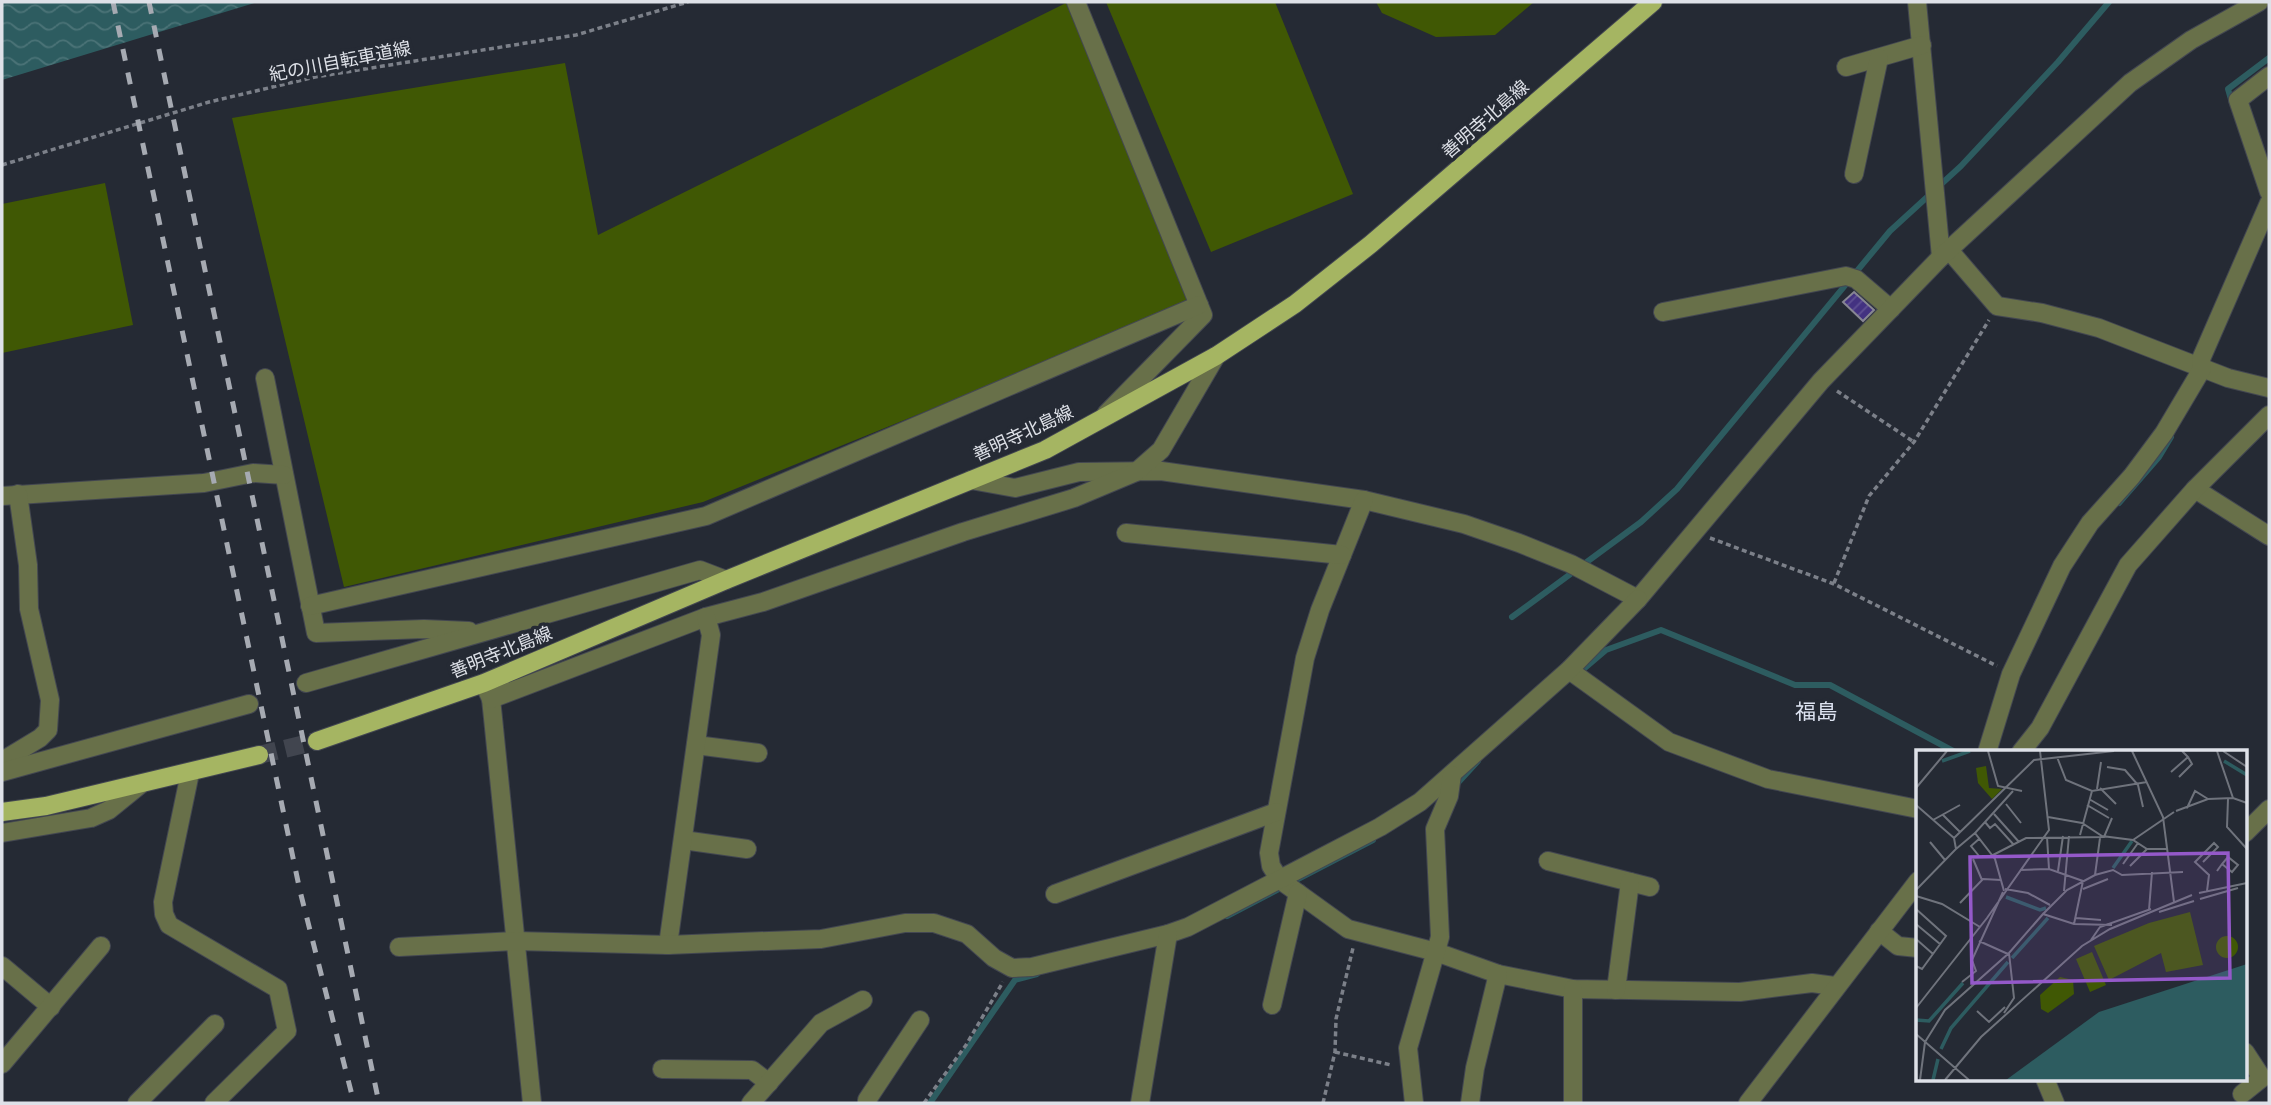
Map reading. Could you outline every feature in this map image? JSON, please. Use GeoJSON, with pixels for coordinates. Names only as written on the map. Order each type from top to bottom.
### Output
{"type":"FeatureCollection","features":[{"type":"Feature","properties":{"kind":"main road","name":"善明寺北島線"},"geometry":{"type":"LineString","coordinates":[[317,741],[487,691],[726,580],[1045,450],[1216,356],[1295,304],[1371,244],[1653,2]]}},
{"type":"Feature","properties":{"kind":"main road"},"geometry":{"type":"LineString","coordinates":[[2,812],[46,806],[259,755]]}},
{"type":"Feature","properties":{"kind":"street"},"geometry":{"type":"LineString","coordinates":[[1076,2],[1203,315],[1101,419]]}},
{"type":"Feature","properties":{"kind":"street"},"geometry":{"type":"LineString","coordinates":[[1917,2],[1935,188],[1945,253],[1997,306],[2042,313],[2099,328],[2228,379],[2269,388]]}},
{"type":"Feature","properties":{"kind":"street"},"geometry":{"type":"LineString","coordinates":[[399,947],[516,941],[668,945],[821,939],[905,923],[934,923],[967,934],[994,958],[1012,968],[1032,967],[1168,934],[1289,887],[1380,827],[1451,785],[1573,674],[1821,381],[1945,253],[2130,83],[2191,40],[2259,2]]}},
{"type":"Feature","properties":{"kind":"street"},"geometry":{"type":"LineString","coordinates":[[1846,67],[1922,46]]}},
{"type":"Feature","properties":{"kind":"street"},"geometry":{"type":"LineString","coordinates":[[1854,174],[1879,58]]}},
{"type":"Feature","properties":{"kind":"street"},"geometry":{"type":"LineString","coordinates":[[2269,76],[2238,100],[2269,192]]}},
{"type":"Feature","properties":{"kind":"street"},"geometry":{"type":"LineString","coordinates":[[1987,750],[2011,674],[2062,566],[2090,523],[2132,476],[2164,433],[2202,369],[2201,359],[2269,203]]}},
{"type":"Feature","properties":{"kind":"street"},"geometry":{"type":"LineString","coordinates":[[1663,312],[1851,277],[1891,309]]}},
{"type":"Feature","properties":{"kind":"street"},"geometry":{"type":"LineString","coordinates":[[310,606],[706,516],[1199,305]]}},
{"type":"Feature","properties":{"kind":"street"},"geometry":{"type":"LineString","coordinates":[[532,1103],[487,691],[706,617],[763,602],[938,540],[1074,498],[1136,472],[1161,450],[1216,356]]}},
{"type":"Feature","properties":{"kind":"street"},"geometry":{"type":"LineString","coordinates":[[265,377],[316,633],[424,629],[486,632]]}},
{"type":"Feature","properties":{"kind":"street"},"geometry":{"type":"LineString","coordinates":[[2022,750],[2040,728],[2128,565],[2195,489],[2269,415]]}},
{"type":"Feature","properties":{"kind":"street"},"geometry":{"type":"LineString","coordinates":[[971,480],[1015,488],[1079,472],[1161,471],[1364,500],[1464,524],[1578,568],[1638,599]]}},
{"type":"Feature","properties":{"kind":"street"},"geometry":{"type":"LineString","coordinates":[[2,761],[40,738],[48,730],[50,700],[30,609],[27,565],[10,495],[204,483],[253,473],[284,475]]}},
{"type":"Feature","properties":{"kind":"street"},"geometry":{"type":"LineString","coordinates":[[2195,489],[2269,536]]}},
{"type":"Feature","properties":{"kind":"street"},"geometry":{"type":"LineString","coordinates":[[1364,500],[1320,610],[1305,658],[1269,853],[1271,866],[1289,887],[1348,929],[1436,952],[1498,974],[1573,989],[1740,992],[1812,983],[1835,986]]}},
{"type":"Feature","properties":{"kind":"street"},"geometry":{"type":"LineString","coordinates":[[1126,533],[1342,555]]}},
{"type":"Feature","properties":{"kind":"street"},"geometry":{"type":"LineString","coordinates":[[306,683],[700,570],[726,580]]}},
{"type":"Feature","properties":{"kind":"street"},"geometry":{"type":"LineString","coordinates":[[668,945],[712,635],[706,617]]}},
{"type":"Feature","properties":{"kind":"street"},"geometry":{"type":"LineString","coordinates":[[1573,674],[1669,742],[1768,779],[1916,809]]}},
{"type":"Feature","properties":{"kind":"street"},"geometry":{"type":"LineString","coordinates":[[2,772],[249,704]]}},
{"type":"Feature","properties":{"kind":"street"},"geometry":{"type":"LineString","coordinates":[[696,745],[758,753]]}},
{"type":"Feature","properties":{"kind":"street"},"geometry":{"type":"LineString","coordinates":[[190,773],[163,902],[164,914],[169,925],[278,989],[287,1031],[215,1103]]}},
{"type":"Feature","properties":{"kind":"street"},"geometry":{"type":"LineString","coordinates":[[2,834],[90,818],[109,810],[141,784]]}},
{"type":"Feature","properties":{"kind":"street"},"geometry":{"type":"LineString","coordinates":[[1414,1103],[1408,1048],[1440,937],[1435,829],[1451,785]]}},
{"type":"Feature","properties":{"kind":"street"},"geometry":{"type":"LineString","coordinates":[[2246,832],[2269,809]]}},
{"type":"Feature","properties":{"kind":"street"},"geometry":{"type":"LineString","coordinates":[[1055,894],[1276,812]]}},
{"type":"Feature","properties":{"kind":"street"},"geometry":{"type":"LineString","coordinates":[[683,841],[747,849]]}},
{"type":"Feature","properties":{"kind":"street"},"geometry":{"type":"LineString","coordinates":[[1548,861],[1650,887]]}},
{"type":"Feature","properties":{"kind":"street"},"geometry":{"type":"LineString","coordinates":[[1616,990],[1630,882]]}},
{"type":"Feature","properties":{"kind":"street"},"geometry":{"type":"LineString","coordinates":[[1748,1103],[1916,882]]}},
{"type":"Feature","properties":{"kind":"street"},"geometry":{"type":"LineString","coordinates":[[1272,1005],[1289,887]]}},
{"type":"Feature","properties":{"kind":"street"},"geometry":{"type":"LineString","coordinates":[[1879,930],[1898,946],[1916,948]]}},
{"type":"Feature","properties":{"kind":"street"},"geometry":{"type":"LineString","coordinates":[[1140,1103],[1168,934]]}},
{"type":"Feature","properties":{"kind":"street"},"geometry":{"type":"LineString","coordinates":[[2,1064],[101,946]]}},
{"type":"Feature","properties":{"kind":"street"},"geometry":{"type":"LineString","coordinates":[[2,966],[51,1007]]}},
{"type":"Feature","properties":{"kind":"street"},"geometry":{"type":"LineString","coordinates":[[1470,1103],[1475,1068],[1498,974]]}},
{"type":"Feature","properties":{"kind":"street"},"geometry":{"type":"LineString","coordinates":[[1573,989],[1573,1103]]}},
{"type":"Feature","properties":{"kind":"street"},"geometry":{"type":"LineString","coordinates":[[751,1103],[821,1023],[863,1000]]}},
{"type":"Feature","properties":{"kind":"street"},"geometry":{"type":"LineString","coordinates":[[867,1103],[920,1020]]}},
{"type":"Feature","properties":{"kind":"street"},"geometry":{"type":"LineString","coordinates":[[137,1103],[215,1024]]}},
{"type":"Feature","properties":{"kind":"street"},"geometry":{"type":"LineString","coordinates":[[2242,1094],[2262,1078],[2246,1054]]}},
{"type":"Feature","properties":{"kind":"street"},"geometry":{"type":"LineString","coordinates":[[662,1069],[752,1070],[769,1083]]}},
{"type":"Feature","properties":{"kind":"street"},"geometry":{"type":"LineString","coordinates":[[2045,1080],[2054,1103]]}},
{"type":"Feature","properties":{"kind":"path","name":"紀の川自転車道線"},"geometry":{"type":"LineString","coordinates":[[2,165],[209,103],[315,76],[576,35],[688,2]]}},
{"type":"Feature","properties":{"kind":"path"},"geometry":{"type":"LineString","coordinates":[[1834,584],[1869,496],[1914,442],[1997,306]]}},
{"type":"Feature","properties":{"kind":"path"},"geometry":{"type":"LineString","coordinates":[[1821,381],[1914,442]]}},
{"type":"Feature","properties":{"kind":"path"},"geometry":{"type":"LineString","coordinates":[[1694,532],[1834,584],[2011,674]]}},
{"type":"Feature","properties":{"kind":"path"},"geometry":{"type":"LineString","coordinates":[[1323,1103],[1335,1052],[1336,1019],[1357,931]]}},
{"type":"Feature","properties":{"kind":"path"},"geometry":{"type":"LineString","coordinates":[[924,1103],[966,1045],[1012,968]]}},
{"type":"Feature","properties":{"kind":"path"},"geometry":{"type":"LineString","coordinates":[[1335,1052],[1410,1070]]}},
{"type":"Feature","properties":{"kind":"green space"},"geometry":{"type":"Polygon","coordinates":[[[1106,2],[1275,2],[1353,194],[1211,252],[1106,2]]]}},
{"type":"Feature","properties":{"kind":"green space"},"geometry":{"type":"Polygon","coordinates":[[[1376,2],[1534,2],[1495,35],[1436,37],[1382,13],[1376,2]]]}},
{"type":"Feature","properties":{"kind":"green space"},"geometry":{"type":"Polygon","coordinates":[[[1066,3],[1192,303],[703,502],[344,587],[232,118],[565,63],[598,235],[1066,3]]]}},
{"type":"Feature","properties":{"kind":"green space"},"geometry":{"type":"Polygon","coordinates":[[[105,183],[133,325],[2,353],[2,204],[105,183]]]}},
{"type":"Feature","properties":{"kind":"water"},"geometry":{"type":"Polygon","coordinates":[[[2,2],[258,2],[2,80],[2,2]]]}},
{"type":"Feature","properties":{"kind":"building"},"geometry":{"type":"Polygon","coordinates":[[[1854,292],[1874,310],[1863,321],[1843,302],[1854,292]]]}},
{"type":"Feature","properties":{"kind":"waterway"},"geometry":{"type":"LineString","coordinates":[[1512,617],[1641,522],[1677,489],[1890,231],[1961,166],[2058,62],[2109,2]]}},
{"type":"Feature","properties":{"kind":"waterway"},"geometry":{"type":"LineString","coordinates":[[2232,103],[2228,89],[2269,58]]}},
{"type":"Feature","properties":{"kind":"waterway"},"geometry":{"type":"LineString","coordinates":[[2119,503],[2159,457],[2171,437]]}},
{"type":"Feature","properties":{"kind":"waterway"},"geometry":{"type":"LineString","coordinates":[[1579,673],[1606,650],[1661,630],[1795,685],[1830,685],[1951,750]]}},
{"type":"Feature","properties":{"kind":"waterway"},"geometry":{"type":"LineString","coordinates":[[1455,786],[1478,761]]}},
{"type":"Feature","properties":{"kind":"waterway"},"geometry":{"type":"LineString","coordinates":[[1227,916],[1373,840]]}},
{"type":"Feature","properties":{"kind":"waterway"},"geometry":{"type":"LineString","coordinates":[[930,1103],[1015,980],[1037,974]]}},
{"type":"Feature","properties":{"kind":"tunnel"},"geometry":{"type":"LineString","coordinates":[[259,755],[317,741]]}},
{"type":"Feature","properties":{"kind":"railway"},"geometry":{"type":"LineString","coordinates":[[113,2],[300,891],[354,1103]]}},
{"type":"Feature","properties":{"kind":"railway"},"geometry":{"type":"LineString","coordinates":[[149,2],[379,1103]]}},
{"type":"Feature","properties":{"kind":"district","name":"福島"},"geometry":{"type":"Point","coordinates":[1816,711]}}]}
